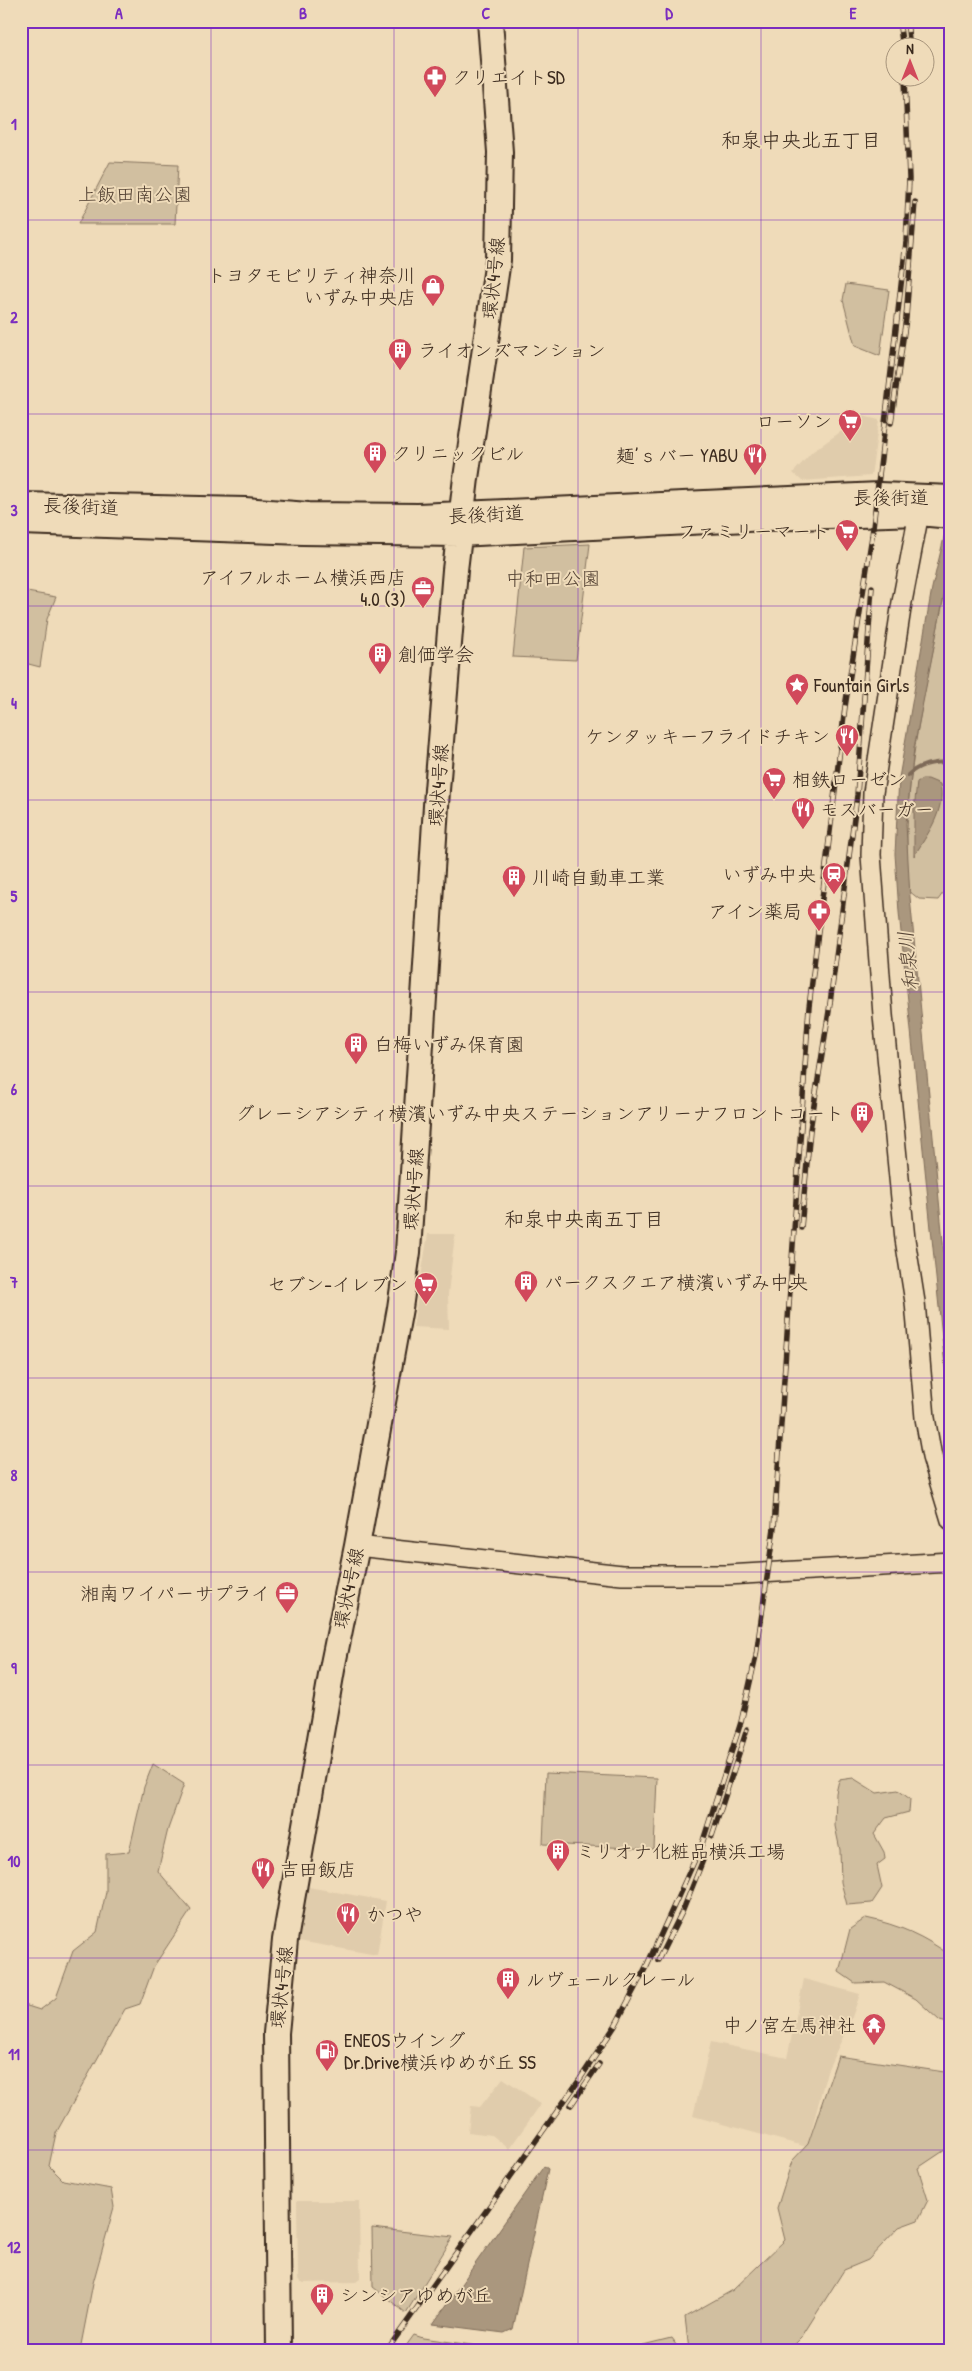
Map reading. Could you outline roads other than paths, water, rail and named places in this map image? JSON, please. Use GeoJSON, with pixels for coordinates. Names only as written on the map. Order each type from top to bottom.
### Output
{"type":"FeatureCollection","features":[{"type":"Feature","properties":{"kind":"main road","name":"環状4号線"},"geometry":{"type":"LineString","coordinates":[[279,2350],[276,2023],[285,1940],[301,1844],[332,1664],[357,1546],[400,1308],[408,1252],[437,790],[460,525],[498,260],[500,152],[490,21]]}},
{"type":"Feature","properties":{"kind":"main road","name":"長後街道"},"geometry":{"type":"LineString","coordinates":[[21,504],[235,510],[460,525]]}},
{"type":"Feature","properties":{"kind":"main road","name":"長後街道"},"geometry":{"type":"LineString","coordinates":[[21,522],[293,531],[460,525],[640,523],[938,508]]}},
{"type":"Feature","properties":{"kind":"street"},"geometry":{"type":"LineString","coordinates":[[938,508],[902,602],[873,793],[871,855],[883,1015],[925,1418],[932,1457],[951,1520]]}},
{"type":"Feature","properties":{"kind":"street"},"geometry":{"type":"LineString","coordinates":[[357,1546],[622,1575],[726,1575],[951,1562]]}},
{"type":"Feature","properties":{"kind":"water","name":"和泉川"},"geometry":{"type":"Polygon","coordinates":[[[951,508],[951,560],[914,748],[906,824],[910,897],[951,1325],[951,1426],[899,912],[895,854],[899,778],[932,588],[951,508]]]}},
{"type":"Feature","properties":{"kind":"water"},"geometry":{"type":"Polygon","coordinates":[[[922,779],[928,779],[940,784],[941,794],[938,813],[914,856],[914,810],[917,782],[922,779]]]}},
{"type":"Feature","properties":{"kind":"water"},"geometry":{"type":"Polygon","coordinates":[[[544,2166],[548,2169],[513,2329],[504,2333],[433,2324],[544,2166]]]}},
{"type":"Feature","properties":{"kind":"waterway"},"geometry":{"type":"LineString","coordinates":[[908,775],[926,765],[948,762]]}},
{"type":"Feature","properties":{"kind":"railway"},"geometry":{"type":"LineString","coordinates":[[899,21],[902,38]]}},
{"type":"Feature","properties":{"kind":"railway"},"geometry":{"type":"LineString","coordinates":[[907,21],[909,38]]}},
{"type":"Feature","properties":{"kind":"railway"},"geometry":{"type":"LineString","coordinates":[[387,2350],[580,2079],[615,2026],[647,1965],[702,1844],[741,1722],[756,1656],[774,1528],[809,1007],[845,707],[872,536],[906,242],[909,179],[905,88]]}},
{"type":"Feature","properties":{"kind":"railway"},"geometry":{"type":"LineString","coordinates":[[891,423],[906,318],[915,202]]}},
{"type":"Feature","properties":{"kind":"railway"},"geometry":{"type":"LineString","coordinates":[[801,1228],[810,1130],[829,1011],[857,795],[872,587]]}},
{"type":"Feature","properties":{"kind":"railway"},"geometry":{"type":"LineString","coordinates":[[712,1836],[747,1729]]}},
{"type":"Feature","properties":{"kind":"railway"},"geometry":{"type":"LineString","coordinates":[[658,1960],[683,1910],[703,1860]]}},
{"type":"Feature","properties":{"kind":"railway"},"geometry":{"type":"LineString","coordinates":[[571,2105],[599,2064]]}},
{"type":"Feature","properties":{"kind":"place","name":"クリエイトSD"},"geometry":{"type":"Point","coordinates":[435,98]}},
{"type":"Feature","properties":{"kind":"place","name":"トヨタモビリティ神奈川 いずみ中央店"},"geometry":{"type":"Point","coordinates":[433,307]}},
{"type":"Feature","properties":{"kind":"place","name":"ライオンズマンション"},"geometry":{"type":"Point","coordinates":[400,371]}},
{"type":"Feature","properties":{"kind":"place","name":"ローソン"},"geometry":{"type":"Point","coordinates":[850,442]}},
{"type":"Feature","properties":{"kind":"place","name":"クリニックビル"},"geometry":{"type":"Point","coordinates":[375,474]}},
{"type":"Feature","properties":{"kind":"place","name":"麺’ｓバー YABU"},"geometry":{"type":"Point","coordinates":[755,476]}},
{"type":"Feature","properties":{"kind":"place","name":"ファミリーマート"},"geometry":{"type":"Point","coordinates":[847,552]}},
{"type":"Feature","properties":{"kind":"place","name":"アイフルホーム横浜西店 4.0 (3)"},"geometry":{"type":"Point","coordinates":[423,609]}},
{"type":"Feature","properties":{"kind":"place","name":"創価学会"},"geometry":{"type":"Point","coordinates":[380,675]}},
{"type":"Feature","properties":{"kind":"place","name":"Fountain Girls"},"geometry":{"type":"Point","coordinates":[797,706]}},
{"type":"Feature","properties":{"kind":"place","name":"ケンタッキーフライドチキン"},"geometry":{"type":"Point","coordinates":[847,757]}},
{"type":"Feature","properties":{"kind":"place","name":"相鉄ローゼン"},"geometry":{"type":"Point","coordinates":[774,800]}},
{"type":"Feature","properties":{"kind":"place","name":"モスバーガー"},"geometry":{"type":"Point","coordinates":[803,830]}},
{"type":"Feature","properties":{"kind":"place","name":"いずみ中央"},"geometry":{"type":"Point","coordinates":[834,895]}},
{"type":"Feature","properties":{"kind":"place","name":"川崎自動車工業"},"geometry":{"type":"Point","coordinates":[514,898]}},
{"type":"Feature","properties":{"kind":"place","name":"アイン薬局"},"geometry":{"type":"Point","coordinates":[819,932]}},
{"type":"Feature","properties":{"kind":"place","name":"白梅いずみ保育園"},"geometry":{"type":"Point","coordinates":[356,1065]}},
{"type":"Feature","properties":{"kind":"place","name":"グレーシアシティ横濱いずみ中央ステーションアリーナフロントコート"},"geometry":{"type":"Point","coordinates":[862,1134]}},
{"type":"Feature","properties":{"kind":"place","name":"パークスクエア横濱いずみ中央"},"geometry":{"type":"Point","coordinates":[526,1303]}},
{"type":"Feature","properties":{"kind":"place","name":"セブン-イレブン"},"geometry":{"type":"Point","coordinates":[426,1305]}},
{"type":"Feature","properties":{"kind":"place","name":"湘南ワイパーサプライ"},"geometry":{"type":"Point","coordinates":[287,1614]}},
{"type":"Feature","properties":{"kind":"place","name":"ミリオナ化粧品横浜工場"},"geometry":{"type":"Point","coordinates":[558,1872]}},
{"type":"Feature","properties":{"kind":"place","name":"吉田飯店"},"geometry":{"type":"Point","coordinates":[263,1890]}},
{"type":"Feature","properties":{"kind":"place","name":"かつや"},"geometry":{"type":"Point","coordinates":[348,1935]}},
{"type":"Feature","properties":{"kind":"place","name":"ルヴェールクレール"},"geometry":{"type":"Point","coordinates":[508,2000]}},
{"type":"Feature","properties":{"kind":"place","name":"中ノ宮左馬神社"},"geometry":{"type":"Point","coordinates":[874,2046]}},
{"type":"Feature","properties":{"kind":"place","name":"ENEOSウイング Dr.Drive横浜ゆめが丘 SS"},"geometry":{"type":"Point","coordinates":[327,2072]}},
{"type":"Feature","properties":{"kind":"place","name":"シンシアゆめが丘"},"geometry":{"type":"Point","coordinates":[322,2316]}},
{"type":"Feature","properties":{"kind":"district","name":"和泉中央北五丁目"},"geometry":{"type":"Point","coordinates":[801,140]}},
{"type":"Feature","properties":{"kind":"district","name":"和泉中央南五丁目"},"geometry":{"type":"Point","coordinates":[584,1219]}},
{"type":"Feature","properties":{"kind":"park label","name":"上飯田南公園"},"geometry":{"type":"Point","coordinates":[135,194]}},
{"type":"Feature","properties":{"kind":"park label","name":"中和田公園"},"geometry":{"type":"Point","coordinates":[553,578]}}]}
